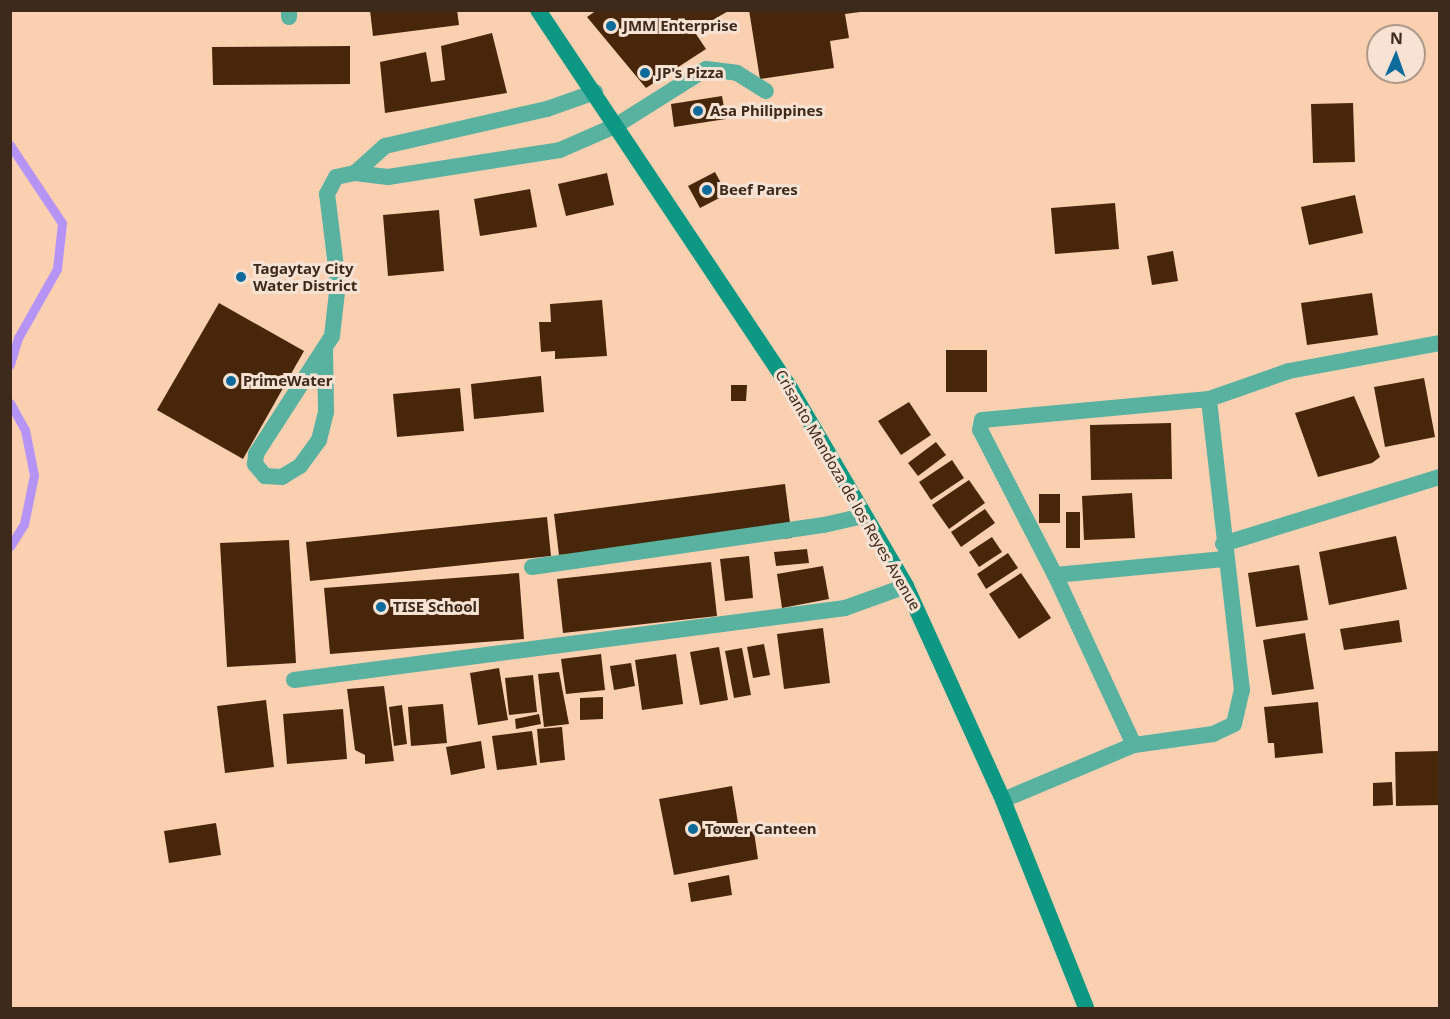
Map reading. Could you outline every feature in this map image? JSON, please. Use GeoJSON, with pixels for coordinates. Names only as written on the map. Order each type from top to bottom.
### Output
{"type":"FeatureCollection","features":[{"type":"Feature","properties":{"kind":"main road","name":"Crisanto Mendoza de los Reyes Avenue"},"geometry":{"type":"LineString","coordinates":[[538,10],[595,92],[790,388],[862,516],[906,586],[1003,800],[1086,1008]]}},
{"type":"Feature","properties":{"kind":"street"},"geometry":{"type":"LineString","coordinates":[[325,348],[326,412],[319,440],[300,466],[282,477],[265,476],[255,464],[256,454],[332,336],[338,283],[327,194],[336,177],[355,173],[387,177],[560,150],[617,125],[706,69],[737,73],[766,91]]}},
{"type":"Feature","properties":{"kind":"street"},"geometry":{"type":"LineString","coordinates":[[355,173],[385,146],[547,109],[595,92]]}},
{"type":"Feature","properties":{"kind":"street"},"geometry":{"type":"LineString","coordinates":[[1134,745],[1055,575],[980,430],[981,420],[1209,399],[1289,371],[1440,342]]}},
{"type":"Feature","properties":{"kind":"street"},"geometry":{"type":"LineString","coordinates":[[1003,800],[1134,745],[1213,734],[1234,724],[1242,690],[1224,552],[1209,399]]}},
{"type":"Feature","properties":{"kind":"street"},"geometry":{"type":"LineString","coordinates":[[1055,575],[1224,552],[1440,477]]}},
{"type":"Feature","properties":{"kind":"street"},"geometry":{"type":"LineString","coordinates":[[532,567],[824,525],[862,516]]}},
{"type":"Feature","properties":{"kind":"street"},"geometry":{"type":"LineString","coordinates":[[294,680],[845,608],[906,586]]}},
{"type":"Feature","properties":{"kind":"building"},"geometry":{"type":"Polygon","coordinates":[[[370,10],[457,10],[459,25],[373,36],[370,10]]]}},
{"type":"Feature","properties":{"kind":"building"},"geometry":{"type":"Polygon","coordinates":[[[597,10],[730,10],[694,31],[706,49],[646,88],[587,17],[597,10]]]}},
{"type":"Feature","properties":{"kind":"building"},"geometry":{"type":"Polygon","coordinates":[[[749,10],[860,10],[860,12],[845,14],[849,38],[830,41],[834,68],[760,79],[749,10]]]}},
{"type":"Feature","properties":{"kind":"building"},"geometry":{"type":"Polygon","coordinates":[[[492,33],[507,93],[385,113],[380,62],[426,52],[431,82],[445,80],[441,46],[492,33]]]}},
{"type":"Feature","properties":{"kind":"building"},"geometry":{"type":"Polygon","coordinates":[[[350,46],[350,84],[213,85],[212,47],[350,46]]]}},
{"type":"Feature","properties":{"kind":"building","name":"Asa Philippines"},"geometry":{"type":"Polygon","coordinates":[[[722,96],[726,119],[674,127],[671,104],[722,96]]]}},
{"type":"Feature","properties":{"kind":"building"},"geometry":{"type":"Polygon","coordinates":[[[1353,103],[1355,162],[1313,163],[1311,104],[1353,103]]]}},
{"type":"Feature","properties":{"kind":"building","name":"Beef Pares"},"geometry":{"type":"Polygon","coordinates":[[[715,172],[727,194],[700,208],[688,186],[715,172]]]}},
{"type":"Feature","properties":{"kind":"building"},"geometry":{"type":"Polygon","coordinates":[[[607,173],[614,205],[566,216],[558,184],[607,173]]]}},
{"type":"Feature","properties":{"kind":"building"},"geometry":{"type":"Polygon","coordinates":[[[530,189],[537,227],[480,236],[474,199],[530,189]]]}},
{"type":"Feature","properties":{"kind":"building"},"geometry":{"type":"Polygon","coordinates":[[[1355,195],[1363,233],[1309,245],[1301,207],[1355,195]]]}},
{"type":"Feature","properties":{"kind":"building"},"geometry":{"type":"Polygon","coordinates":[[[1115,203],[1119,249],[1055,254],[1051,208],[1115,203]]]}},
{"type":"Feature","properties":{"kind":"building"},"geometry":{"type":"Polygon","coordinates":[[[439,210],[444,271],[388,276],[383,215],[439,210]]]}},
{"type":"Feature","properties":{"kind":"building"},"geometry":{"type":"Polygon","coordinates":[[[1173,251],[1178,281],[1152,285],[1147,256],[1173,251]]]}},
{"type":"Feature","properties":{"kind":"building"},"geometry":{"type":"Polygon","coordinates":[[[1372,293],[1378,335],[1307,345],[1301,303],[1372,293]]]}},
{"type":"Feature","properties":{"kind":"building"},"geometry":{"type":"Polygon","coordinates":[[[602,300],[607,356],[555,359],[555,351],[541,352],[539,322],[551,322],[550,304],[602,300]]]}},
{"type":"Feature","properties":{"kind":"building","name":"PrimeWater"},"geometry":{"type":"Polygon","coordinates":[[[219,303],[304,351],[243,459],[157,410],[219,303]]]}},
{"type":"Feature","properties":{"kind":"building"},"geometry":{"type":"Polygon","coordinates":[[[946,350],[987,350],[987,392],[946,392],[946,350]]]}},
{"type":"Feature","properties":{"kind":"building"},"geometry":{"type":"Polygon","coordinates":[[[541,376],[544,412],[474,419],[471,384],[541,376]]]}},
{"type":"Feature","properties":{"kind":"building"},"geometry":{"type":"Polygon","coordinates":[[[1424,378],[1435,437],[1385,447],[1374,387],[1424,378]]]}},
{"type":"Feature","properties":{"kind":"building"},"geometry":{"type":"Polygon","coordinates":[[[731,385],[747,385],[746,401],[731,401],[731,385]]]}},
{"type":"Feature","properties":{"kind":"building"},"geometry":{"type":"Polygon","coordinates":[[[460,388],[464,431],[397,437],[393,394],[460,388]]]}},
{"type":"Feature","properties":{"kind":"building"},"geometry":{"type":"Polygon","coordinates":[[[1354,396],[1380,457],[1372,463],[1318,477],[1295,413],[1354,396]]]}},
{"type":"Feature","properties":{"kind":"building"},"geometry":{"type":"Polygon","coordinates":[[[909,402],[931,435],[901,455],[878,421],[909,402]]]}},
{"type":"Feature","properties":{"kind":"building"},"geometry":{"type":"Polygon","coordinates":[[[1171,423],[1172,479],[1091,480],[1090,425],[1171,423]]]}},
{"type":"Feature","properties":{"kind":"building"},"geometry":{"type":"Polygon","coordinates":[[[936,442],[946,455],[918,476],[908,463],[936,442]]]}},
{"type":"Feature","properties":{"kind":"building"},"geometry":{"type":"Polygon","coordinates":[[[952,460],[964,478],[931,500],[919,482],[952,460]]]}},
{"type":"Feature","properties":{"kind":"building"},"geometry":{"type":"Polygon","coordinates":[[[969,480],[985,503],[949,529],[932,505],[969,480]]]}},
{"type":"Feature","properties":{"kind":"building"},"geometry":{"type":"Polygon","coordinates":[[[785,484],[792,538],[559,555],[554,514],[785,484]]]}},
{"type":"Feature","properties":{"kind":"building"},"geometry":{"type":"Polygon","coordinates":[[[1132,493],[1135,538],[1084,540],[1082,496],[1132,493]]]}},
{"type":"Feature","properties":{"kind":"building"},"geometry":{"type":"Polygon","coordinates":[[[1039,494],[1060,494],[1060,523],[1039,523],[1039,494]]]}},
{"type":"Feature","properties":{"kind":"building"},"geometry":{"type":"Polygon","coordinates":[[[985,509],[995,523],[961,547],[951,532],[985,509]]]}},
{"type":"Feature","properties":{"kind":"building"},"geometry":{"type":"Polygon","coordinates":[[[1066,512],[1080,512],[1080,548],[1066,548],[1066,512]]]}},
{"type":"Feature","properties":{"kind":"building"},"geometry":{"type":"Polygon","coordinates":[[[547,517],[551,556],[310,581],[306,542],[547,517]]]}},
{"type":"Feature","properties":{"kind":"building"},"geometry":{"type":"Polygon","coordinates":[[[1396,536],[1407,589],[1329,605],[1319,552],[1396,536]]]}},
{"type":"Feature","properties":{"kind":"building"},"geometry":{"type":"Polygon","coordinates":[[[992,537],[1002,552],[979,567],[969,552],[992,537]]]}},
{"type":"Feature","properties":{"kind":"building"},"geometry":{"type":"Polygon","coordinates":[[[289,540],[296,663],[227,667],[220,543],[289,540]]]}},
{"type":"Feature","properties":{"kind":"building"},"geometry":{"type":"Polygon","coordinates":[[[807,549],[809,563],[776,566],[774,552],[807,549]]]}},
{"type":"Feature","properties":{"kind":"building"},"geometry":{"type":"Polygon","coordinates":[[[1008,553],[1018,568],[986,589],[977,574],[1008,553]]]}},
{"type":"Feature","properties":{"kind":"building"},"geometry":{"type":"Polygon","coordinates":[[[749,556],[753,598],[725,601],[720,559],[749,556]]]}},
{"type":"Feature","properties":{"kind":"building"},"geometry":{"type":"Polygon","coordinates":[[[711,562],[717,616],[563,633],[557,579],[711,562]]]}},
{"type":"Feature","properties":{"kind":"building"},"geometry":{"type":"Polygon","coordinates":[[[1299,565],[1308,620],[1256,627],[1248,573],[1299,565]]]}},
{"type":"Feature","properties":{"kind":"building"},"geometry":{"type":"Polygon","coordinates":[[[823,566],[829,599],[782,608],[777,574],[823,566]]]}},
{"type":"Feature","properties":{"kind":"building"},"geometry":{"type":"Polygon","coordinates":[[[519,573],[524,639],[330,654],[324,588],[519,573]]]}},
{"type":"Feature","properties":{"kind":"building"},"geometry":{"type":"Polygon","coordinates":[[[1021,573],[1051,618],[1019,639],[989,594],[1021,573]]]}},
{"type":"Feature","properties":{"kind":"building"},"geometry":{"type":"Polygon","coordinates":[[[1399,620],[1402,642],[1344,650],[1340,629],[1399,620]]]}},
{"type":"Feature","properties":{"kind":"building"},"geometry":{"type":"Polygon","coordinates":[[[823,628],[830,683],[784,689],[777,634],[823,628]]]}},
{"type":"Feature","properties":{"kind":"building"},"geometry":{"type":"Polygon","coordinates":[[[1305,633],[1314,689],[1272,695],[1263,640],[1305,633]]]}},
{"type":"Feature","properties":{"kind":"building"},"geometry":{"type":"Polygon","coordinates":[[[764,644],[770,675],[753,678],[747,647],[764,644]]]}},
{"type":"Feature","properties":{"kind":"building"},"geometry":{"type":"Polygon","coordinates":[[[719,647],[728,700],[700,705],[690,652],[719,647]]]}},
{"type":"Feature","properties":{"kind":"building"},"geometry":{"type":"Polygon","coordinates":[[[742,648],[751,695],[734,698],[725,651],[742,648]]]}},
{"type":"Feature","properties":{"kind":"building"},"geometry":{"type":"Polygon","coordinates":[[[601,654],[605,690],[566,694],[561,659],[601,654]]]}},
{"type":"Feature","properties":{"kind":"building"},"geometry":{"type":"Polygon","coordinates":[[[676,654],[683,704],[642,710],[635,660],[676,654]]]}},
{"type":"Feature","properties":{"kind":"building"},"geometry":{"type":"Polygon","coordinates":[[[631,663],[635,686],[614,690],[610,666],[631,663]]]}},
{"type":"Feature","properties":{"kind":"building"},"geometry":{"type":"Polygon","coordinates":[[[499,668],[508,720],[478,725],[470,673],[499,668]]]}},
{"type":"Feature","properties":{"kind":"building"},"geometry":{"type":"Polygon","coordinates":[[[559,672],[569,724],[544,727],[538,674],[559,672]]]}},
{"type":"Feature","properties":{"kind":"building"},"geometry":{"type":"Polygon","coordinates":[[[533,675],[537,712],[509,715],[505,678],[533,675]]]}},
{"type":"Feature","properties":{"kind":"building"},"geometry":{"type":"Polygon","coordinates":[[[384,686],[394,761],[365,764],[365,755],[355,750],[347,689],[384,686]]]}},
{"type":"Feature","properties":{"kind":"building"},"geometry":{"type":"Polygon","coordinates":[[[603,697],[603,719],[580,720],[580,698],[603,697]]]}},
{"type":"Feature","properties":{"kind":"building"},"geometry":{"type":"Polygon","coordinates":[[[266,700],[274,767],[225,773],[217,706],[266,700]]]}},
{"type":"Feature","properties":{"kind":"building"},"geometry":{"type":"Polygon","coordinates":[[[1318,702],[1323,753],[1275,758],[1274,743],[1268,743],[1264,707],[1318,702]]]}},
{"type":"Feature","properties":{"kind":"building"},"geometry":{"type":"Polygon","coordinates":[[[443,704],[447,743],[411,746],[408,707],[443,704]]]}},
{"type":"Feature","properties":{"kind":"building"},"geometry":{"type":"Polygon","coordinates":[[[402,705],[407,744],[394,746],[389,707],[402,705]]]}},
{"type":"Feature","properties":{"kind":"building"},"geometry":{"type":"Polygon","coordinates":[[[343,709],[347,759],[287,764],[283,714],[343,709]]]}},
{"type":"Feature","properties":{"kind":"building"},"geometry":{"type":"Polygon","coordinates":[[[539,714],[541,724],[516,729],[515,719],[539,714]]]}},
{"type":"Feature","properties":{"kind":"building"},"geometry":{"type":"Polygon","coordinates":[[[562,727],[565,760],[540,763],[537,729],[562,727]]]}},
{"type":"Feature","properties":{"kind":"building"},"geometry":{"type":"Polygon","coordinates":[[[532,731],[537,765],[497,770],[492,736],[532,731]]]}},
{"type":"Feature","properties":{"kind":"building"},"geometry":{"type":"Polygon","coordinates":[[[481,741],[485,768],[451,775],[446,747],[481,741]]]}},
{"type":"Feature","properties":{"kind":"building"},"geometry":{"type":"Polygon","coordinates":[[[1440,751],[1440,805],[1396,806],[1395,752],[1440,751]]]}},
{"type":"Feature","properties":{"kind":"building"},"geometry":{"type":"Polygon","coordinates":[[[1392,782],[1393,805],[1373,806],[1373,783],[1392,782]]]}},
{"type":"Feature","properties":{"kind":"building","name":"Tower Canteen"},"geometry":{"type":"Polygon","coordinates":[[[732,786],[738,823],[721,827],[720,831],[753,825],[758,859],[674,875],[659,799],[732,786]]]}},
{"type":"Feature","properties":{"kind":"building"},"geometry":{"type":"Polygon","coordinates":[[[216,823],[221,855],[169,863],[164,831],[216,823]]]}},
{"type":"Feature","properties":{"kind":"building"},"geometry":{"type":"Polygon","coordinates":[[[729,875],[732,895],[691,902],[688,883],[729,875]]]}},
{"type":"Feature","properties":{"kind":"waterway"},"geometry":{"type":"LineString","coordinates":[[10,145],[62,223],[57,269],[18,338],[10,365]]}},
{"type":"Feature","properties":{"kind":"waterway"},"geometry":{"type":"LineString","coordinates":[[10,403],[25,430],[34,475],[24,524],[10,546]]}},
{"type":"Feature","properties":{"kind":"place","name":"JMM Enterprise"},"geometry":{"type":"Point","coordinates":[611,26]}},
{"type":"Feature","properties":{"kind":"place","name":"JP's Pizza"},"geometry":{"type":"Point","coordinates":[645,73]}},
{"type":"Feature","properties":{"kind":"place","name":"Asa Philippines"},"geometry":{"type":"Point","coordinates":[698,111]}},
{"type":"Feature","properties":{"kind":"place","name":"Beef Pares"},"geometry":{"type":"Point","coordinates":[707,190]}},
{"type":"Feature","properties":{"kind":"place","name":"Tagaytay City Water District"},"geometry":{"type":"Point","coordinates":[241,277]}},
{"type":"Feature","properties":{"kind":"place","name":"PrimeWater"},"geometry":{"type":"Point","coordinates":[231,381]}},
{"type":"Feature","properties":{"kind":"place","name":"TISE School"},"geometry":{"type":"Point","coordinates":[381,607]}},
{"type":"Feature","properties":{"kind":"place","name":"Tower Canteen"},"geometry":{"type":"Point","coordinates":[693,829]}}]}
